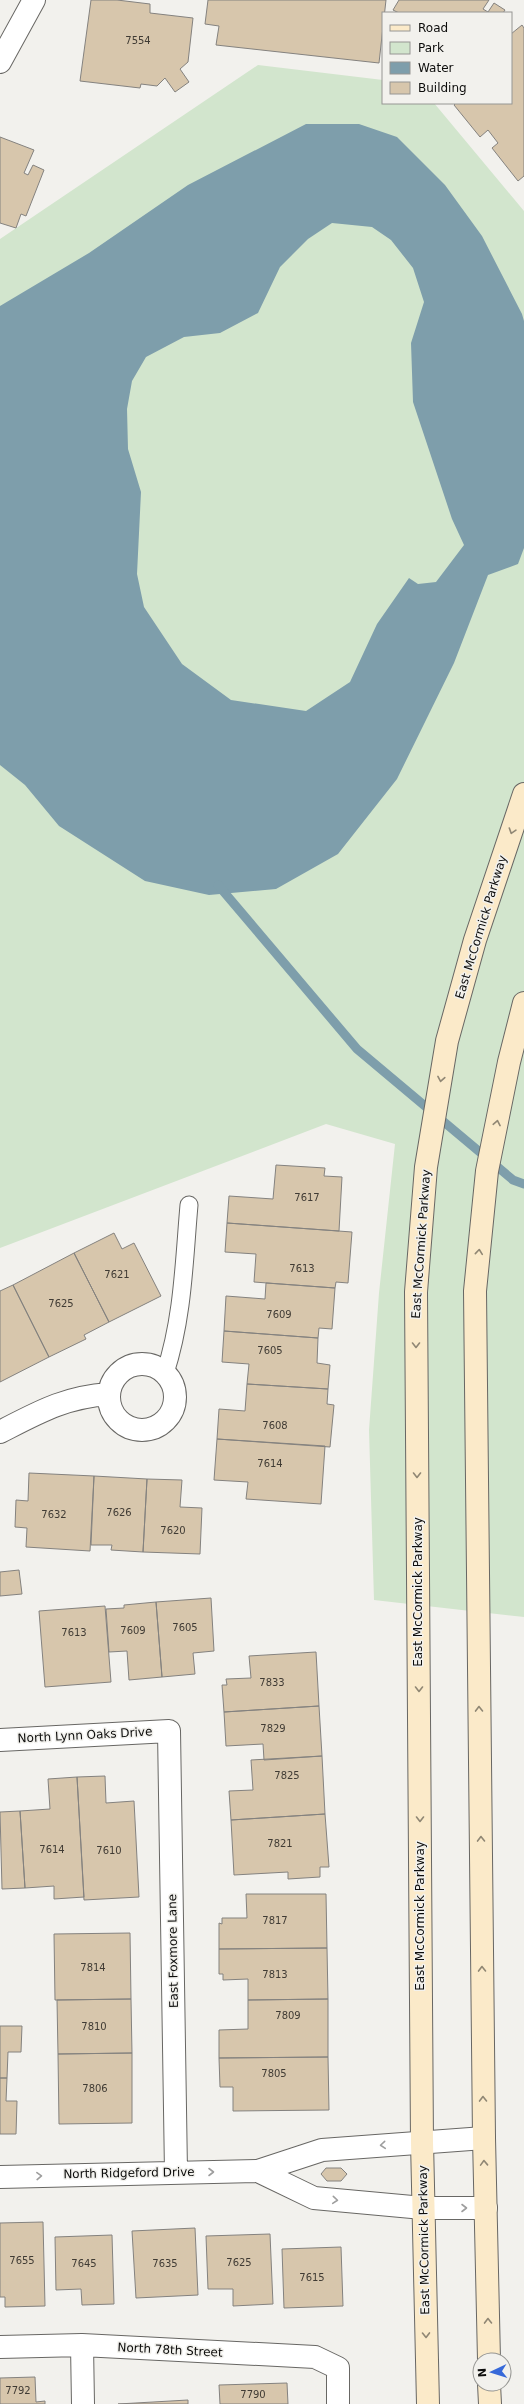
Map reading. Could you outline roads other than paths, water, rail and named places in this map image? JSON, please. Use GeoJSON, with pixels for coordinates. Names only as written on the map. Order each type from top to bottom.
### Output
{"type":"FeatureCollection","features":[{"type":"Feature","properties":{"kind":"main road","name":"East McCormick Parkway"},"geometry":{"type":"LineString","coordinates":[[428,2404],[422,2142],[416,1292],[426,1167],[447,1041],[475,940],[524,794]]}},
{"type":"Feature","properties":{"kind":"main road"},"geometry":{"type":"LineString","coordinates":[[489,2352],[484,2138],[475,1291],[488,1171],[509,1062],[524,1003]]}},
{"type":"Feature","properties":{"kind":"main road"},"geometry":{"type":"LineString","coordinates":[[489,2392],[490,2404]]}},
{"type":"Feature","properties":{"kind":"street"},"geometry":{"type":"LineString","coordinates":[[0,62],[34,0]]}},
{"type":"Feature","properties":{"kind":"street"},"geometry":{"type":"LineString","coordinates":[[133,1364],[145,1364],[156,1367],[165,1373],[172,1382],[175,1394],[174,1405],[169,1416],[153,1428],[133,1429],[123,1424],[111,1408],[109,1394],[115,1377],[123,1369],[133,1364]]}},
{"type":"Feature","properties":{"kind":"street"},"geometry":{"type":"LineString","coordinates":[[0,1432],[55,1404],[74,1398],[109,1394]]}},
{"type":"Feature","properties":{"kind":"street","name":"North Lynn Oaks Drive"},"geometry":{"type":"LineString","coordinates":[[0,1740],[169,1731]]}},
{"type":"Feature","properties":{"kind":"street","name":"East Foxmore Lane"},"geometry":{"type":"LineString","coordinates":[[169,1731],[176,2172]]}},
{"type":"Feature","properties":{"kind":"street","name":"North Ridgeford Drive"},"geometry":{"type":"LineString","coordinates":[[0,2176],[258,2171],[322,2150],[484,2138]]}},
{"type":"Feature","properties":{"kind":"street","name":"North Ridgeford Drive"},"geometry":{"type":"LineString","coordinates":[[258,2171],[314,2198],[424,2208],[486,2208]]}},
{"type":"Feature","properties":{"kind":"street"},"geometry":{"type":"LineString","coordinates":[[82,2345],[83,2404]]}},
{"type":"Feature","properties":{"kind":"street","name":"North 78th Street"},"geometry":{"type":"LineString","coordinates":[[0,2347],[82,2345],[314,2357],[338,2368],[338,2404]]}},
{"type":"Feature","properties":{"kind":"lane"},"geometry":{"type":"LineString","coordinates":[[165,1373],[173,1347],[180,1314],[189,1205]]}},
{"type":"Feature","properties":{"kind":"water"},"geometry":{"type":"Polygon","coordinates":[[[306,124],[359,124],[397,137],[445,185],[482,236],[522,314],[524,321],[524,548],[518,564],[488,575],[454,663],[397,779],[338,854],[276,889],[209,895],[145,881],[59,826],[25,785],[0,765],[0,306],[89,253],[188,185],[306,124]],[[332,223],[308,239],[280,267],[258,313],[220,333],[184,337],[146,357],[132,381],[127,409],[128,449],[141,492],[137,574],[144,607],[182,664],[231,700],[306,711],[350,682],[377,624],[409,578],[418,584],[436,582],[464,545],[452,519],[413,402],[411,343],[424,302],[413,268],[391,240],[372,227],[332,223]]]}},
{"type":"Feature","properties":{"kind":"waterway"},"geometry":{"type":"LineString","coordinates":[[218,885],[357,1049],[513,1180],[524,1184]]}}]}
